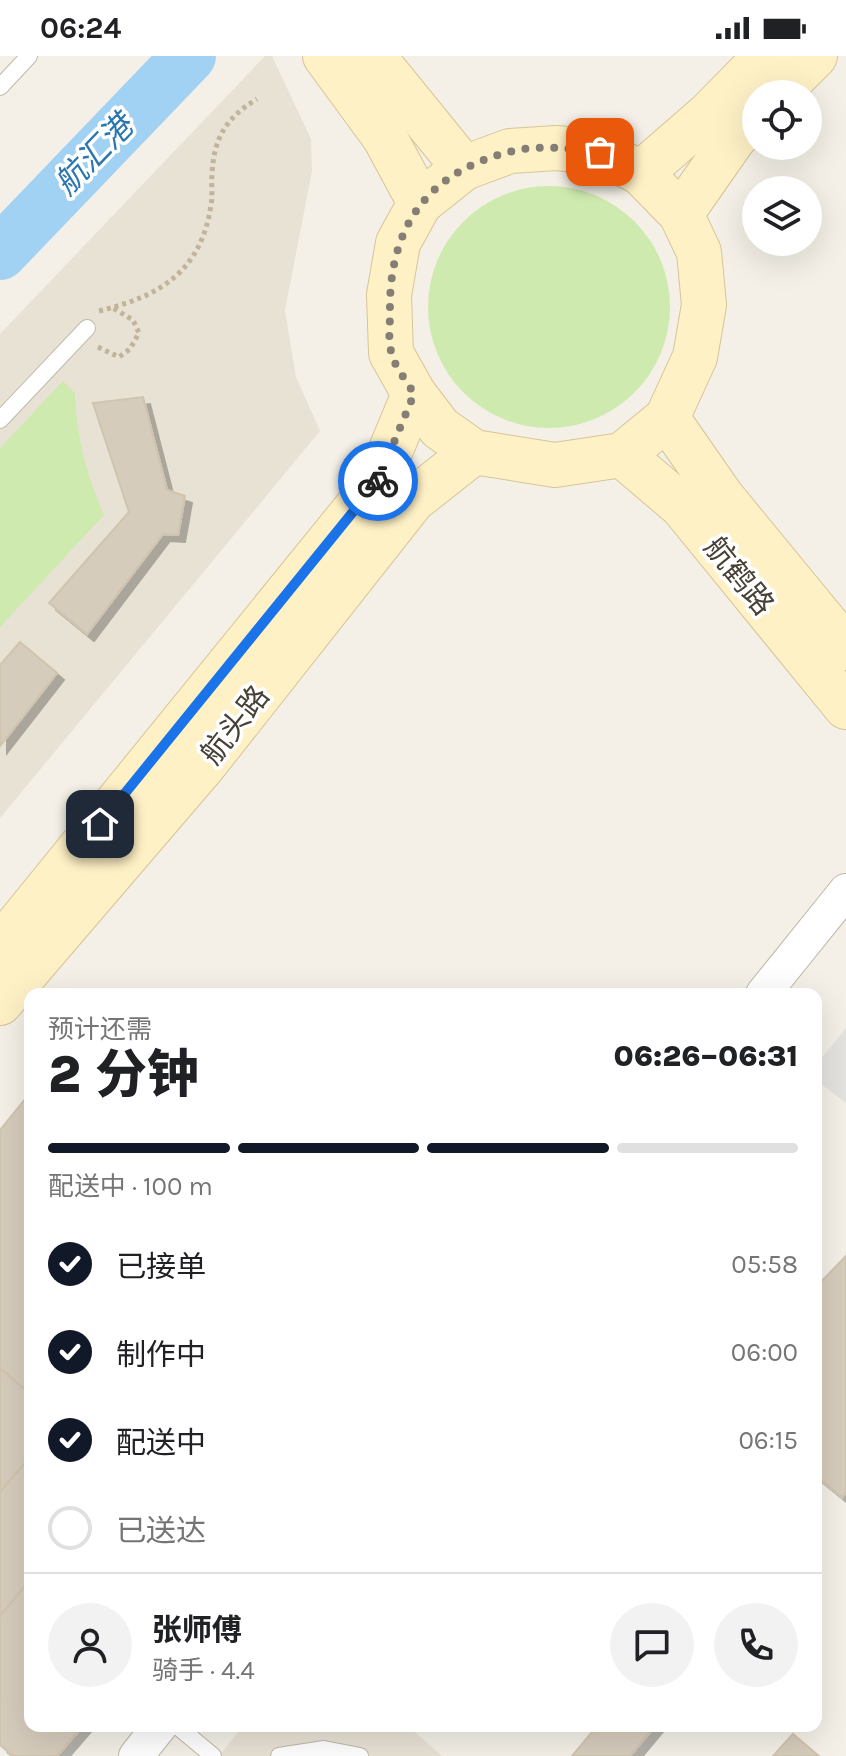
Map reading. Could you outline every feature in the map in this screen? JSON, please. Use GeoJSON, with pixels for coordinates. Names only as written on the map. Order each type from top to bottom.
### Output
{"type":"FeatureCollection","features":[{"type":"Feature","properties":{"kind":"main road"},"geometry":{"type":"LineString","coordinates":[[325,56],[385,138],[420,203]]}},
{"type":"Feature","properties":{"kind":"main road"},"geometry":{"type":"LineString","coordinates":[[373,56],[464,168]]}},
{"type":"Feature","properties":{"kind":"main road"},"geometry":{"type":"LineString","coordinates":[[641,173],[710,113],[766,56]]}},
{"type":"Feature","properties":{"kind":"main road"},"geometry":{"type":"LineString","coordinates":[[791,80],[815,56]]}},
{"type":"Feature","properties":{"kind":"main road"},"geometry":{"type":"LineString","coordinates":[[681,214],[742,130]]}},
{"type":"Feature","properties":{"kind":"main road"},"geometry":{"type":"LineString","coordinates":[[556,148],[600,152],[641,173],[681,214],[699,252],[704,305],[695,357],[667,418],[622,455],[555,465],[474,452],[440,428],[414,394],[391,353],[389,295],[398,243],[420,203],[464,168],[510,151],[556,148]]}},
{"type":"Feature","properties":{"kind":"main road","name":"航头路"},"geometry":{"type":"LineString","coordinates":[[0,947],[378,481],[414,394]]}},
{"type":"Feature","properties":{"kind":"main road","name":"航鹤路"},"geometry":{"type":"LineString","coordinates":[[667,418],[722,497],[846,648]]}},
{"type":"Feature","properties":{"kind":"main road","name":"航头路"},"geometry":{"type":"LineString","coordinates":[[0,1003],[204,765],[413,500],[474,452]]}},
{"type":"Feature","properties":{"kind":"main road","name":"航鹤路"},"geometry":{"type":"LineString","coordinates":[[622,455],[682,506],[846,707]]}},
{"type":"Feature","properties":{"kind":"street"},"geometry":{"type":"LineString","coordinates":[[768,988],[846,891]]}},
{"type":"Feature","properties":{"kind":"street"},"geometry":{"type":"LineString","coordinates":[[136,1756],[155,1732]]}},
{"type":"Feature","properties":{"kind":"lane"},"geometry":{"type":"LineString","coordinates":[[0,87],[29,56]]}},
{"type":"Feature","properties":{"kind":"lane"},"geometry":{"type":"LineString","coordinates":[[0,420],[87,328]]}},
{"type":"Feature","properties":{"kind":"lane"},"geometry":{"type":"LineString","coordinates":[[184,1732],[213,1756]]}},
{"type":"Feature","properties":{"kind":"lane"},"geometry":{"type":"LineString","coordinates":[[279,1756],[324,1749],[360,1756]]}},
{"type":"Feature","properties":{"kind":"path"},"geometry":{"type":"LineString","coordinates":[[113,308],[133,320],[139,333],[130,349],[119,357],[93,343],[87,328],[92,313],[154,293],[175,279],[192,260],[211,205],[212,172],[224,125],[239,110],[257,99]]}},
{"type":"Feature","properties":{"kind":"shaded area"},"geometry":{"type":"Polygon","coordinates":[[[265,56],[272,56],[311,139],[312,171],[285,310],[296,377],[320,431],[0,818],[0,334],[265,56]]]}},
{"type":"Feature","properties":{"kind":"shaded area"},"geometry":{"type":"Polygon","coordinates":[[[846,1028],[846,1103],[822,1085],[822,1058],[846,1028]]]}},
{"type":"Feature","properties":{"kind":"shaded area"},"geometry":{"type":"Polygon","coordinates":[[[238,1732],[415,1732],[442,1756],[219,1756],[238,1732]]]}},
{"type":"Feature","properties":{"kind":"green space"},"geometry":{"type":"Polygon","coordinates":[[[549,186],[573,188],[595,195],[635,221],[661,261],[668,283],[668,331],[661,353],[635,393],[595,419],[573,426],[549,428],[525,426],[503,419],[463,393],[437,353],[430,331],[428,307],[430,283],[437,261],[463,221],[503,195],[525,188],[549,186]]]}},
{"type":"Feature","properties":{"kind":"green space"},"geometry":{"type":"Polygon","coordinates":[[[63,381],[75,393],[84,456],[104,515],[0,627],[0,448],[63,381]]]}},
{"type":"Feature","properties":{"kind":"building"},"geometry":{"type":"Polygon","coordinates":[[[143,397],[167,490],[185,496],[178,535],[163,534],[87,634],[49,603],[129,512],[93,403],[143,397]]]}},
{"type":"Feature","properties":{"kind":"building"},"geometry":{"type":"Polygon","coordinates":[[[20,642],[57,673],[0,746],[0,665],[20,642]]]}},
{"type":"Feature","properties":{"kind":"building"},"geometry":{"type":"Polygon","coordinates":[[[24,1100],[24,1389],[0,1368],[0,1130],[24,1100]]]}},
{"type":"Feature","properties":{"kind":"building"},"geometry":{"type":"Polygon","coordinates":[[[846,1256],[846,1492],[842,1497],[822,1481],[822,1281],[846,1256]]]}},
{"type":"Feature","properties":{"kind":"building"},"geometry":{"type":"Polygon","coordinates":[[[0,1368],[24,1389],[24,1732],[78,1732],[57,1756],[13,1756],[0,1745],[0,1368]]]}},
{"type":"Feature","properties":{"kind":"building"},"geometry":{"type":"Polygon","coordinates":[[[24,1464],[24,1587],[0,1616],[0,1492],[24,1464]]]}},
{"type":"Feature","properties":{"kind":"building"},"geometry":{"type":"Polygon","coordinates":[[[592,1732],[650,1732],[630,1756],[572,1756],[592,1732]]]}},
{"type":"Feature","properties":{"kind":"building"},"geometry":{"type":"Polygon","coordinates":[[[793,1734],[819,1756],[773,1756],[793,1734]]]}},
{"type":"Feature","properties":{"kind":"waterway","name":"航汇港"},"geometry":{"type":"LineString","coordinates":[[0,253],[189,56]]}},
{"type":"Feature","properties":{"kind":"way so far"},"geometry":{"type":"LineString","coordinates":[[378,481],[414,394],[391,353],[389,295],[398,243],[420,203],[464,168],[510,151],[556,148],[600,152]]}},
{"type":"Feature","properties":{"kind":"route"},"geometry":{"type":"LineString","coordinates":[[100,824],[378,481]]}}]}
